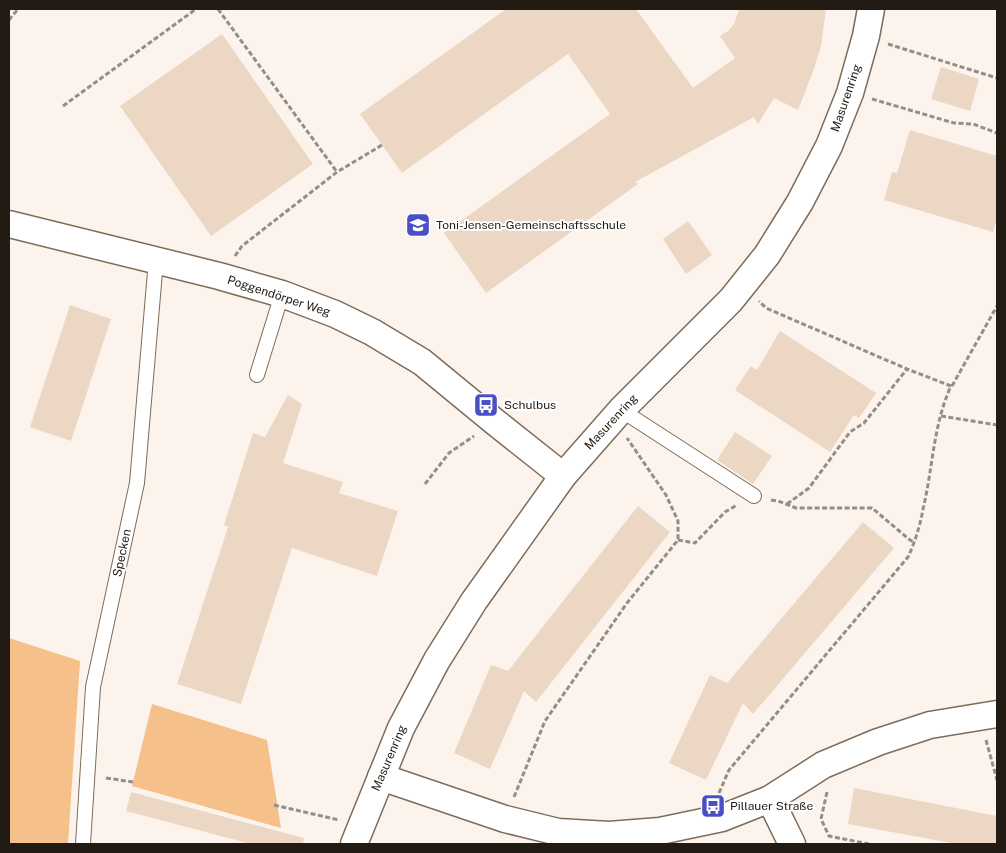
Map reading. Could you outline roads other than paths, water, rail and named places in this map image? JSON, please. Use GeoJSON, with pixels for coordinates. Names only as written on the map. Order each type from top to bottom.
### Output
{"type":"FeatureCollection","features":[{"type":"Feature","properties":{"kind":"street","name":"Masurenring"},"geometry":{"type":"LineString","coordinates":[[357,834],[401,728],[437,660],[474,601],[563,476],[617,414],[718,313],[767,255],[800,202],[829,146],[850,93],[866,36],[871,9]]}},
{"type":"Feature","properties":{"kind":"street","name":"Poggendörper Weg"},"geometry":{"type":"LineString","coordinates":[[9,224],[219,276],[282,294],[342,318],[372,332],[422,362],[563,476]]}},
{"type":"Feature","properties":{"kind":"street"},"geometry":{"type":"LineString","coordinates":[[381,777],[506,819],[558,832],[609,835],[660,831],[722,818],[770,799],[823,765],[878,742],[930,725],[989,715]]}},
{"type":"Feature","properties":{"kind":"street"},"geometry":{"type":"LineString","coordinates":[[770,799],[792,844]]}},
{"type":"Feature","properties":{"kind":"lane","name":"Specken"},"geometry":{"type":"LineString","coordinates":[[83,844],[93,686],[137,482],[156,260]]}},
{"type":"Feature","properties":{"kind":"lane"},"geometry":{"type":"LineString","coordinates":[[257,375],[282,294]]}},
{"type":"Feature","properties":{"kind":"lane"},"geometry":{"type":"LineString","coordinates":[[617,414],[754,496]]}},
{"type":"Feature","properties":{"kind":"place","name":"Toni-Jensen-Gemeinschaftsschule"},"geometry":{"type":"Point","coordinates":[418,225]}},
{"type":"Feature","properties":{"kind":"place","name":"Schulbus"},"geometry":{"type":"Point","coordinates":[486,405]}},
{"type":"Feature","properties":{"kind":"place","name":"Pillauer Straße"},"geometry":{"type":"Point","coordinates":[713,806]}}]}
